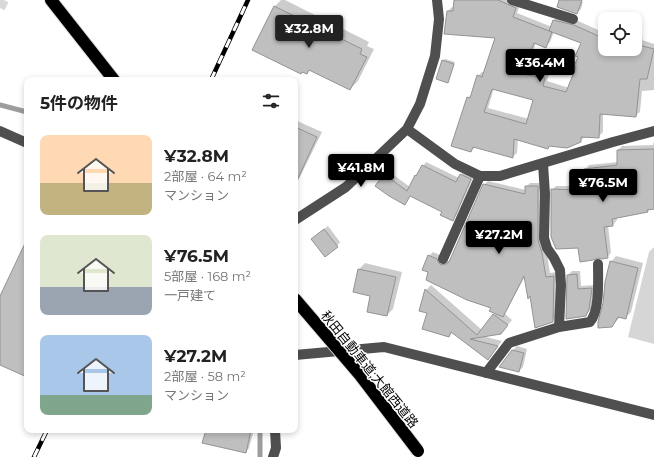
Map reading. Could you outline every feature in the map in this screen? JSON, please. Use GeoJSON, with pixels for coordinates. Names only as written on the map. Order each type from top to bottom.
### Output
{"type":"FeatureCollection","features":[{"type":"Feature","properties":{"kind":"highway"},"geometry":{"type":"LineString","coordinates":[[51,0],[112,77]]}},
{"type":"Feature","properties":{"kind":"highway","name":"秋田自動車道;大館西道路"},"geometry":{"type":"LineString","coordinates":[[298,303],[360,375],[420,454]]}},
{"type":"Feature","properties":{"kind":"street"},"geometry":{"type":"LineString","coordinates":[[298,218],[346,187],[407,129],[420,104],[434,56],[439,19],[437,0]]}},
{"type":"Feature","properties":{"kind":"street"},"geometry":{"type":"LineString","coordinates":[[512,0],[573,19]]}},
{"type":"Feature","properties":{"kind":"street"},"geometry":{"type":"LineString","coordinates":[[407,129],[455,164],[480,176],[500,176],[612,142],[654,131]]}},
{"type":"Feature","properties":{"kind":"street"},"geometry":{"type":"LineString","coordinates":[[0,131],[24,142]]}},
{"type":"Feature","properties":{"kind":"street"},"geometry":{"type":"LineString","coordinates":[[543,164],[544,238],[547,248],[560,270],[561,285],[559,327]]}},
{"type":"Feature","properties":{"kind":"street"},"geometry":{"type":"LineString","coordinates":[[443,259],[480,176]]}},
{"type":"Feature","properties":{"kind":"street"},"geometry":{"type":"LineString","coordinates":[[486,373],[509,343],[559,327],[590,322],[594,318],[596,305],[598,264]]}},
{"type":"Feature","properties":{"kind":"street"},"geometry":{"type":"LineString","coordinates":[[298,355],[384,347],[654,416]]}},
{"type":"Feature","properties":{"kind":"street"},"geometry":{"type":"LineString","coordinates":[[273,457],[276,448],[275,433]]}},
{"type":"Feature","properties":{"kind":"shaded area"},"geometry":{"type":"Polygon","coordinates":[[[654,247],[654,344],[628,337],[649,252],[654,247]]]}},
{"type":"Feature","properties":{"kind":"building"},"geometry":{"type":"Polygon","coordinates":[[[454,0],[498,0],[516,8],[513,17],[549,31],[553,20],[574,25],[598,36],[598,56],[642,56],[642,46],[654,49],[647,79],[640,79],[636,117],[600,114],[599,138],[581,137],[581,142],[567,148],[549,146],[548,149],[514,139],[513,158],[473,147],[471,152],[451,146],[467,97],[470,98],[477,75],[482,77],[495,38],[444,34],[447,11],[453,11],[454,0]],[[552,32],[546,48],[534,43],[522,74],[545,78],[543,86],[566,92],[576,67],[574,66],[578,57],[575,56],[581,43],[552,32]],[[492,89],[484,112],[526,124],[533,100],[492,89]]]}},
{"type":"Feature","properties":{"kind":"building"},"geometry":{"type":"Polygon","coordinates":[[[559,0],[582,0],[577,14],[557,7],[559,0]]]}},
{"type":"Feature","properties":{"kind":"building"},"geometry":{"type":"Polygon","coordinates":[[[274,6],[362,49],[360,54],[367,57],[350,90],[309,70],[307,74],[302,72],[301,74],[252,50],[274,6]]]}},
{"type":"Feature","properties":{"kind":"building"},"geometry":{"type":"Polygon","coordinates":[[[442,60],[454,64],[448,83],[436,79],[442,60]]]}},
{"type":"Feature","properties":{"kind":"building"},"geometry":{"type":"Polygon","coordinates":[[[298,128],[317,137],[298,178],[298,128]]]}},
{"type":"Feature","properties":{"kind":"building"},"geometry":{"type":"Polygon","coordinates":[[[654,149],[654,209],[647,210],[648,212],[612,219],[613,226],[604,227],[608,258],[598,258],[580,262],[578,248],[556,249],[551,237],[551,189],[576,190],[576,188],[586,188],[584,169],[617,165],[617,150],[654,149]]]}},
{"type":"Feature","properties":{"kind":"building"},"geometry":{"type":"Polygon","coordinates":[[[422,165],[456,182],[460,174],[471,179],[453,221],[440,215],[442,212],[410,196],[405,205],[375,186],[384,174],[407,191],[422,165]]]}},
{"type":"Feature","properties":{"kind":"building"},"geometry":{"type":"Polygon","coordinates":[[[483,184],[525,194],[525,186],[538,186],[538,240],[546,277],[554,276],[553,322],[535,328],[530,296],[528,299],[524,276],[503,317],[489,311],[491,308],[467,300],[426,280],[428,272],[422,270],[428,255],[437,259],[441,265],[449,262],[483,184]]]}},
{"type":"Feature","properties":{"kind":"building"},"geometry":{"type":"Polygon","coordinates":[[[324,229],[338,247],[325,257],[311,239],[324,229]]]}},
{"type":"Feature","properties":{"kind":"building"},"geometry":{"type":"Polygon","coordinates":[[[24,245],[24,376],[0,365],[0,296],[24,245]]]}},
{"type":"Feature","properties":{"kind":"building"},"geometry":{"type":"Polygon","coordinates":[[[610,261],[638,268],[626,319],[618,317],[612,327],[598,328],[605,282],[610,261]]]}},
{"type":"Feature","properties":{"kind":"building"},"geometry":{"type":"Polygon","coordinates":[[[358,269],[396,277],[387,316],[367,312],[370,296],[353,292],[358,269]]]}},
{"type":"Feature","properties":{"kind":"building"},"geometry":{"type":"Polygon","coordinates":[[[577,274],[578,289],[592,288],[589,309],[586,316],[566,319],[567,275],[577,274]]]}},
{"type":"Feature","properties":{"kind":"building"},"geometry":{"type":"Polygon","coordinates":[[[425,289],[477,335],[493,314],[508,325],[501,334],[470,339],[498,346],[488,360],[451,332],[449,337],[422,329],[427,313],[419,311],[425,289]]]}},
{"type":"Feature","properties":{"kind":"building"},"geometry":{"type":"Polygon","coordinates":[[[512,350],[524,353],[519,372],[499,367],[512,350]]]}},
{"type":"Feature","properties":{"kind":"building"},"geometry":{"type":"Polygon","coordinates":[[[205,433],[250,433],[246,453],[202,443],[205,433]]]}},
{"type":"Feature","properties":{"kind":"waterway"},"geometry":{"type":"LineString","coordinates":[[0,105],[24,111]]}},
{"type":"Feature","properties":{"kind":"waterway"},"geometry":{"type":"LineString","coordinates":[[260,433],[260,457]]}},
{"type":"Feature","properties":{"kind":"tunnel"},"geometry":{"type":"LineString","coordinates":[[0,8],[4,0]]}},
{"type":"Feature","properties":{"kind":"railway"},"geometry":{"type":"LineString","coordinates":[[212,77],[248,0]]}},
{"type":"Feature","properties":{"kind":"railway"},"geometry":{"type":"LineString","coordinates":[[34,457],[46,433]]}}]}
